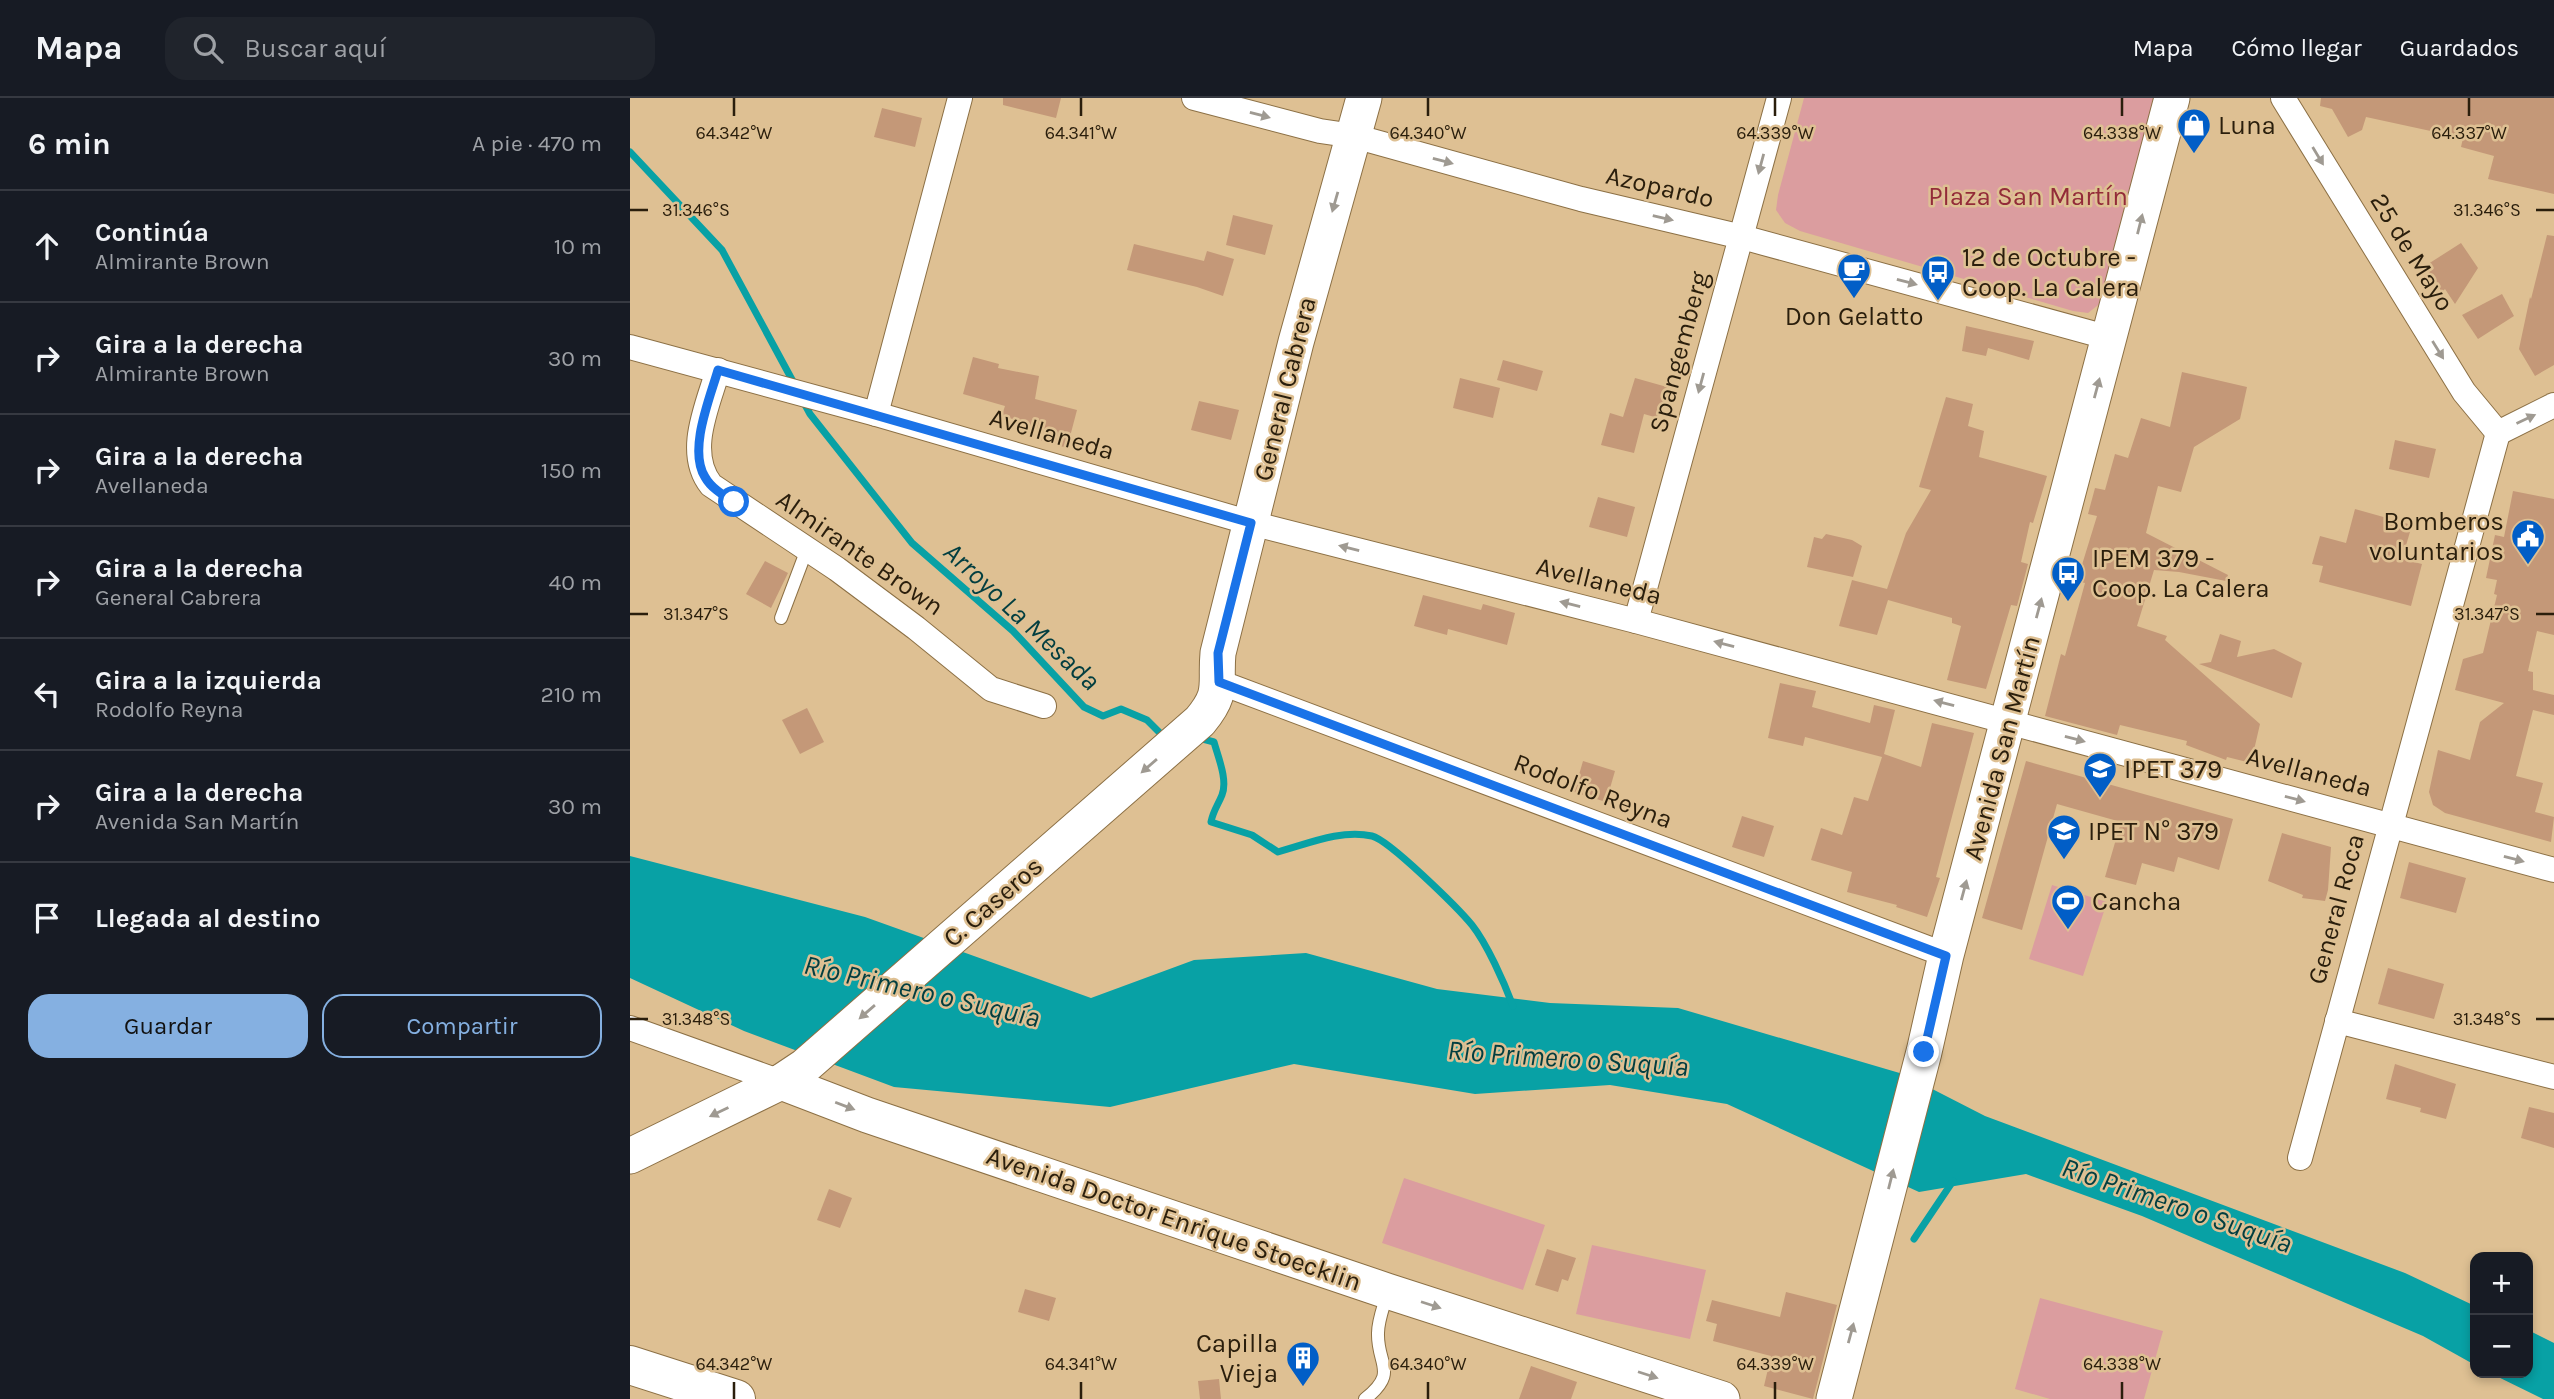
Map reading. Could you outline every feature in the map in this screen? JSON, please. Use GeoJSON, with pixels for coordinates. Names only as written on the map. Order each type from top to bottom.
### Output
{"type":"FeatureCollection","features":[{"type":"Feature","properties":{"kind":"main road"},"geometry":{"type":"LineString","coordinates":[[630,1365],[736,1399]]}},
{"type":"Feature","properties":{"kind":"street"},"geometry":{"type":"LineString","coordinates":[[876,414],[960,98]]}},
{"type":"Feature","properties":{"kind":"street","name":"Azopardo"},"geometry":{"type":"LineString","coordinates":[[1194,98],[1320,131],[1354,136],[1581,198],[1742,237],[2110,338]]}},
{"type":"Feature","properties":{"kind":"street","name":"General Cabrera"},"geometry":{"type":"LineString","coordinates":[[1219,682],[1218,653],[1296,342],[1364,98]]}},
{"type":"Feature","properties":{"kind":"street","name":"Spangemberg"},"geometry":{"type":"LineString","coordinates":[[1636,621],[1779,98]]}},
{"type":"Feature","properties":{"kind":"street","name":"Avenida San Martín"},"geometry":{"type":"LineString","coordinates":[[1834,1399],[1924,1052],[1946,956],[2172,98]]}},
{"type":"Feature","properties":{"kind":"street","name":"25 de Mayo"},"geometry":{"type":"LineString","coordinates":[[2283,98],[2464,392],[2498,433]]}},
{"type":"Feature","properties":{"kind":"street","name":"Avellaneda"},"geometry":{"type":"LineString","coordinates":[[630,347],[781,387],[1251,523],[1636,621],[2554,870]]}},
{"type":"Feature","properties":{"kind":"street","name":"Almirante Brown"},"geometry":{"type":"LineString","coordinates":[[718,370],[701,429],[700,464],[703,475],[720,493],[807,549],[916,628],[991,689],[1044,706]]}},
{"type":"Feature","properties":{"kind":"street"},"geometry":{"type":"LineString","coordinates":[[2498,433],[2554,405]]}},
{"type":"Feature","properties":{"kind":"street","name":"General Roca"},"geometry":{"type":"LineString","coordinates":[[2300,1158],[2498,433]]}},
{"type":"Feature","properties":{"kind":"street","name":"C. Caseros"},"geometry":{"type":"LineString","coordinates":[[630,1156],[793,1074],[1200,721],[1217,696],[1219,682]]}},
{"type":"Feature","properties":{"kind":"street","name":"Rodolfo Reyna"},"geometry":{"type":"LineString","coordinates":[[1219,682],[1946,956]]}},
{"type":"Feature","properties":{"kind":"street"},"geometry":{"type":"LineString","coordinates":[[2337,1021],[2554,1077]]}},
{"type":"Feature","properties":{"kind":"street","name":"Avenida Doctor Enrique Stoecklin"},"geometry":{"type":"LineString","coordinates":[[630,1028],[793,1074],[867,1115],[1387,1291],[1722,1399]]}},
{"type":"Feature","properties":{"kind":"lane"},"geometry":{"type":"LineString","coordinates":[[781,618],[807,549]]}},
{"type":"Feature","properties":{"kind":"lane"},"geometry":{"type":"LineString","coordinates":[[1365,1399],[1378,1389],[1385,1376],[1378,1334],[1387,1291]]}},
{"type":"Feature","properties":{"kind":"green space","name":"Plaza San Martín"},"geometry":{"type":"Polygon","coordinates":[[[1804,98],[2155,98],[2102,302],[2088,313],[2073,311],[1800,231],[1785,223],[1776,210],[1778,195],[1804,98]]]}},
{"type":"Feature","properties":{"kind":"green space","name":"Cancha"},"geometry":{"type":"Polygon","coordinates":[[[2052,885],[2107,902],[2083,976],[2029,959],[2052,885]]]}},
{"type":"Feature","properties":{"kind":"green space"},"geometry":{"type":"Polygon","coordinates":[[[1404,1178],[1545,1225],[1523,1290],[1382,1243],[1404,1178]]]}},
{"type":"Feature","properties":{"kind":"green space"},"geometry":{"type":"Polygon","coordinates":[[[1592,1245],[1706,1270],[1690,1339],[1576,1314],[1592,1245]]]}},
{"type":"Feature","properties":{"kind":"green space"},"geometry":{"type":"Polygon","coordinates":[[[2040,1298],[2163,1331],[2144,1399],[2050,1399],[2015,1389],[2040,1298]]]}},
{"type":"Feature","properties":{"kind":"water","name":"Río Primero o Suquía"},"geometry":{"type":"Polygon","coordinates":[[[630,856],[865,917],[1091,998],[1194,960],[1306,953],[1437,989],[1550,1003],[1678,1008],[1903,1074],[1985,1116],[2405,1273],[2470,1304],[2470,1362],[2423,1336],[2142,1216],[2026,1174],[1919,1192],[1727,1104],[1610,1085],[1475,1094],[1294,1064],[1110,1107],[894,1087],[744,1031],[630,978],[630,856]]]}},
{"type":"Feature","properties":{"kind":"water"},"geometry":{"type":"Polygon","coordinates":[[[2533,1332],[2554,1343],[2554,1399],[2543,1399],[2500,1378],[2533,1378],[2533,1332]]]}},
{"type":"Feature","properties":{"kind":"building"},"geometry":{"type":"Polygon","coordinates":[[[1003,98],[1061,98],[1056,118],[1003,105],[1003,98]]]}},
{"type":"Feature","properties":{"kind":"building"},"geometry":{"type":"Polygon","coordinates":[[[2321,98],[2554,98],[2554,194],[2488,179],[2494,156],[2461,147],[2463,138],[2366,117],[2362,130],[2348,137],[2332,109],[2320,106],[2321,98]]]}},
{"type":"Feature","properties":{"kind":"building"},"geometry":{"type":"Polygon","coordinates":[[[882,108],[922,118],[915,147],[874,137],[882,108]]]}},
{"type":"Feature","properties":{"kind":"building"},"geometry":{"type":"Polygon","coordinates":[[[1233,215],[1273,225],[1265,255],[1226,245],[1233,215]]]}},
{"type":"Feature","properties":{"kind":"building"},"geometry":{"type":"Polygon","coordinates":[[[2547,235],[2554,236],[2554,365],[2535,376],[2519,349],[2547,235]]]}},
{"type":"Feature","properties":{"kind":"building"},"geometry":{"type":"Polygon","coordinates":[[[2461,243],[2478,268],[2455,304],[2445,289],[2442,292],[2425,266],[2461,243]]]}},
{"type":"Feature","properties":{"kind":"building"},"geometry":{"type":"Polygon","coordinates":[[[1134,244],[1204,261],[1207,251],[1234,259],[1223,296],[1127,270],[1134,244]]]}},
{"type":"Feature","properties":{"kind":"building"},"geometry":{"type":"Polygon","coordinates":[[[2502,294],[2514,316],[2478,339],[2462,315],[2502,294]]]}},
{"type":"Feature","properties":{"kind":"building"},"geometry":{"type":"Polygon","coordinates":[[[1966,326],[2034,341],[2029,360],[1988,348],[1986,356],[1962,351],[1966,326]]]}},
{"type":"Feature","properties":{"kind":"building"},"geometry":{"type":"Polygon","coordinates":[[[973,357],[999,364],[998,368],[1039,376],[1035,399],[1077,410],[1067,448],[1040,440],[1043,431],[1002,415],[1005,406],[963,394],[973,357]]]}},
{"type":"Feature","properties":{"kind":"building"},"geometry":{"type":"Polygon","coordinates":[[[1503,360],[1543,371],[1537,391],[1497,380],[1503,360]]]}},
{"type":"Feature","properties":{"kind":"building"},"geometry":{"type":"Polygon","coordinates":[[[2182,372],[2247,387],[2240,419],[2194,447],[2181,492],[2158,486],[2146,533],[2228,575],[2226,581],[2154,570],[2137,626],[2167,636],[2165,640],[2260,724],[2251,763],[2227,757],[2226,760],[2186,745],[2187,741],[2120,725],[2117,735],[2045,716],[2061,654],[2065,656],[2085,583],[2077,581],[2097,516],[2088,514],[2095,488],[2105,490],[2115,454],[2128,458],[2141,418],[2170,427],[2182,372]]]}},
{"type":"Feature","properties":{"kind":"building"},"geometry":{"type":"Polygon","coordinates":[[[1460,378],[1500,388],[1493,418],[1453,408],[1460,378]]]}},
{"type":"Feature","properties":{"kind":"building"},"geometry":{"type":"Polygon","coordinates":[[[1635,378],[1667,387],[1658,418],[1644,414],[1634,453],[1601,445],[1610,413],[1623,417],[1635,378]]]}},
{"type":"Feature","properties":{"kind":"building"},"geometry":{"type":"Polygon","coordinates":[[[1946,397],[1973,404],[1968,426],[1984,431],[1979,457],[2047,476],[2033,523],[2030,522],[2021,562],[2028,564],[2017,606],[2011,605],[1986,689],[1947,680],[1961,626],[1952,623],[1952,618],[1888,600],[1877,635],[1839,626],[1852,580],[1887,589],[1906,533],[1931,490],[1919,487],[1946,397]]]}},
{"type":"Feature","properties":{"kind":"building"},"geometry":{"type":"Polygon","coordinates":[[[1199,401],[1239,410],[1231,440],[1191,430],[1199,401]]]}},
{"type":"Feature","properties":{"kind":"building"},"geometry":{"type":"Polygon","coordinates":[[[2395,440],[2436,449],[2429,478],[2389,469],[2395,440]]]}},
{"type":"Feature","properties":{"kind":"building"},"geometry":{"type":"Polygon","coordinates":[[[2513,491],[2554,499],[2554,635],[2537,631],[2528,671],[2533,672],[2533,690],[2554,695],[2554,715],[2533,710],[2516,776],[2543,783],[2535,812],[2554,817],[2551,842],[2445,813],[2433,805],[2429,792],[2438,750],[2470,760],[2480,722],[2504,703],[2455,690],[2463,659],[2483,653],[2497,595],[2494,594],[2497,580],[2486,578],[2495,535],[2504,537],[2513,491]]]}},
{"type":"Feature","properties":{"kind":"building"},"geometry":{"type":"Polygon","coordinates":[[[1598,497],[1635,507],[1627,537],[1589,527],[1598,497]]]}},
{"type":"Feature","properties":{"kind":"building"},"geometry":{"type":"Polygon","coordinates":[[[2355,509],[2412,525],[2402,559],[2422,564],[2411,606],[2319,582],[2323,566],[2312,564],[2320,536],[2346,543],[2355,509]]]}},
{"type":"Feature","properties":{"kind":"building"},"geometry":{"type":"Polygon","coordinates":[[[1826,534],[1852,540],[1862,546],[1853,577],[1807,567],[1814,537],[1822,539],[1826,534]]]}},
{"type":"Feature","properties":{"kind":"building"},"geometry":{"type":"Polygon","coordinates":[[[765,561],[788,573],[771,608],[746,594],[765,561]]]}},
{"type":"Feature","properties":{"kind":"building"},"geometry":{"type":"Polygon","coordinates":[[[1423,595],[1481,610],[1483,604],[1515,613],[1507,645],[1448,629],[1447,635],[1414,626],[1423,595]]]}},
{"type":"Feature","properties":{"kind":"building"},"geometry":{"type":"Polygon","coordinates":[[[2220,634],[2241,641],[2237,657],[2274,649],[2302,663],[2292,698],[2199,664],[2211,662],[2220,634]]]}},
{"type":"Feature","properties":{"kind":"building"},"geometry":{"type":"Polygon","coordinates":[[[1780,683],[1816,691],[1812,707],[1870,723],[1874,705],[1895,710],[1884,754],[1921,767],[1932,723],[1974,733],[1936,877],[1940,878],[1927,917],[1896,907],[1897,905],[1847,892],[1852,872],[1811,860],[1821,828],[1842,835],[1854,797],[1868,801],[1882,757],[1805,737],[1803,746],[1768,738],[1780,683]]]}},
{"type":"Feature","properties":{"kind":"building"},"geometry":{"type":"Polygon","coordinates":[[[807,708],[824,742],[800,754],[782,720],[807,708]]]}},
{"type":"Feature","properties":{"kind":"building"},"geometry":{"type":"Polygon","coordinates":[[[1583,761],[1615,771],[1606,802],[1574,792],[1583,761]]]}},
{"type":"Feature","properties":{"kind":"building"},"geometry":{"type":"Polygon","coordinates":[[[2026,761],[2233,819],[2219,870],[2178,857],[2174,872],[2142,863],[2136,885],[2105,877],[2121,822],[2057,804],[2022,930],[1982,918],[2026,761]]]}},
{"type":"Feature","properties":{"kind":"building"},"geometry":{"type":"Polygon","coordinates":[[[1742,816],[1774,826],[1764,857],[1732,847],[1742,816]]]}},
{"type":"Feature","properties":{"kind":"building"},"geometry":{"type":"Polygon","coordinates":[[[2282,833],[2331,847],[2325,901],[2302,898],[2303,895],[2268,881],[2282,833]]]}},
{"type":"Feature","properties":{"kind":"building"},"geometry":{"type":"Polygon","coordinates":[[[2409,862],[2466,878],[2456,913],[2400,898],[2409,862]]]}},
{"type":"Feature","properties":{"kind":"building"},"geometry":{"type":"Polygon","coordinates":[[[2388,968],[2444,984],[2434,1019],[2378,1004],[2388,968]]]}},
{"type":"Feature","properties":{"kind":"building"},"geometry":{"type":"Polygon","coordinates":[[[2395,1064],[2456,1084],[2446,1119],[2420,1112],[2421,1108],[2386,1099],[2395,1064]]]}},
{"type":"Feature","properties":{"kind":"building"},"geometry":{"type":"Polygon","coordinates":[[[2529,1107],[2554,1113],[2554,1148],[2521,1138],[2529,1107]]]}},
{"type":"Feature","properties":{"kind":"building"},"geometry":{"type":"Polygon","coordinates":[[[829,1189],[852,1198],[840,1228],[817,1220],[829,1189]]]}},
{"type":"Feature","properties":{"kind":"building"},"geometry":{"type":"Polygon","coordinates":[[[1547,1249],[1576,1258],[1568,1281],[1562,1279],[1558,1292],[1535,1285],[1547,1249]]]}},
{"type":"Feature","properties":{"kind":"building"},"geometry":{"type":"Polygon","coordinates":[[[1025,1289],[1056,1298],[1049,1321],[1018,1312],[1025,1289]]]}},
{"type":"Feature","properties":{"kind":"building"},"geometry":{"type":"Polygon","coordinates":[[[1786,1292],[1837,1305],[1813,1399],[1764,1386],[1771,1356],[1713,1341],[1717,1324],[1706,1321],[1712,1300],[1780,1317],[1786,1292]]]}},
{"type":"Feature","properties":{"kind":"building"},"geometry":{"type":"Polygon","coordinates":[[[1531,1366],[1577,1382],[1571,1399],[1519,1399],[1531,1366]]]}},
{"type":"Feature","properties":{"kind":"building"},"geometry":{"type":"Polygon","coordinates":[[[1219,1379],[1221,1399],[1200,1399],[1198,1381],[1219,1379]]]}},
{"type":"Feature","properties":{"kind":"waterway","name":"Arroyo La Mesada"},"geometry":{"type":"LineString","coordinates":[[630,152],[722,250],[796,387]]}},
{"type":"Feature","properties":{"kind":"waterway","name":"Arroyo La Mesada"},"geometry":{"type":"LineString","coordinates":[[803,401],[810,414],[912,543],[1013,631],[1084,707],[1103,716],[1121,709],[1147,720],[1162,735],[1167,734]]}},
{"type":"Feature","properties":{"kind":"waterway","name":"Arroyo La Mesada"},"geometry":{"type":"LineString","coordinates":[[1199,738],[1214,742],[1223,776],[1224,789],[1211,822],[1252,835],[1278,852],[1324,838],[1348,834],[1372,836],[1381,840],[1453,904],[1472,925],[1495,964],[1513,1006]]}},
{"type":"Feature","properties":{"kind":"waterway"},"geometry":{"type":"LineString","coordinates":[[1914,1239],[1953,1181]]}},
{"type":"Feature","properties":{"kind":"place","name":"Luna"},"geometry":{"type":"Point","coordinates":[2194,155]}},
{"type":"Feature","properties":{"kind":"place","name":"Don Gelatto"},"geometry":{"type":"Point","coordinates":[1854,300]}},
{"type":"Feature","properties":{"kind":"place","name":"12 de Octubre - Coop. La Calera"},"geometry":{"type":"Point","coordinates":[1938,302]}},
{"type":"Feature","properties":{"kind":"place","name":"Bomberos voluntarios"},"geometry":{"type":"Point","coordinates":[2528,566]}},
{"type":"Feature","properties":{"kind":"place","name":"IPEM 379 - Coop. La Calera"},"geometry":{"type":"Point","coordinates":[2068,603]}},
{"type":"Feature","properties":{"kind":"place","name":"IPET 379"},"geometry":{"type":"Point","coordinates":[2100,799]}},
{"type":"Feature","properties":{"kind":"place","name":"IPET N° 379"},"geometry":{"type":"Point","coordinates":[2064,861]}},
{"type":"Feature","properties":{"kind":"place","name":"Cancha"},"geometry":{"type":"Point","coordinates":[2068,931]}},
{"type":"Feature","properties":{"kind":"place","name":"Capilla Vieja"},"geometry":{"type":"Point","coordinates":[1303,1388]}},
{"type":"Feature","properties":{"kind":"route"},"geometry":{"type":"LineString","coordinates":[[734,502],[711,485],[703,475],[700,464],[701,429],[718,370],[1251,523],[1218,653],[1219,682],[1946,956],[1924,1052]]}}]}
